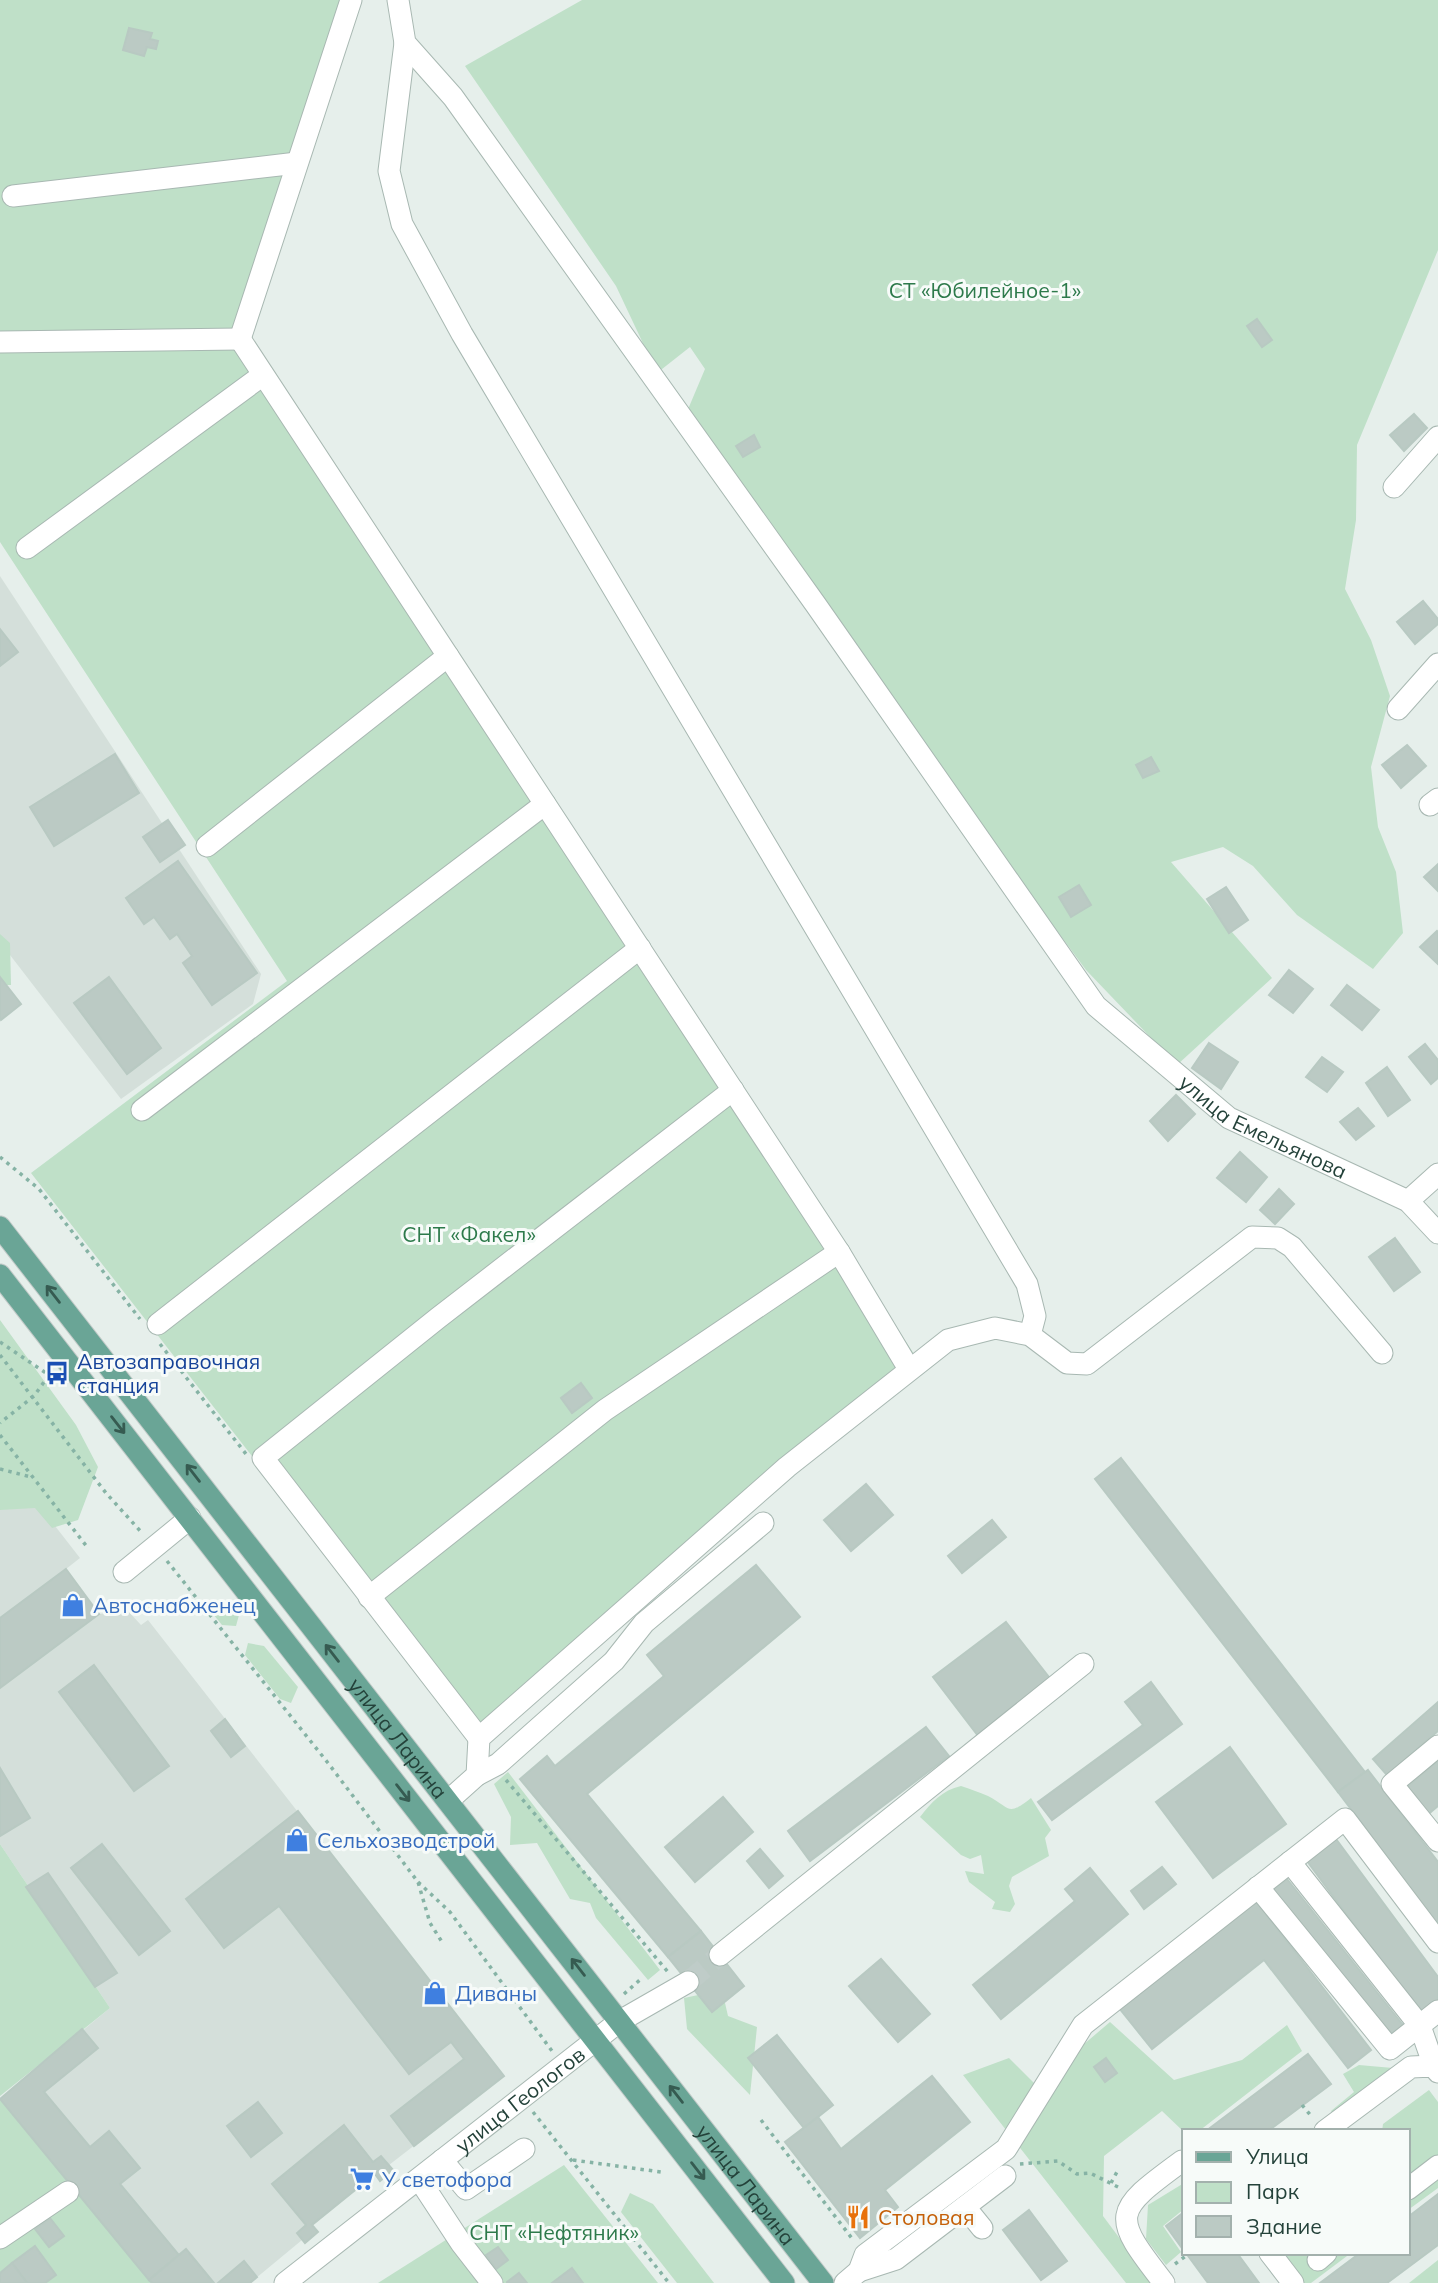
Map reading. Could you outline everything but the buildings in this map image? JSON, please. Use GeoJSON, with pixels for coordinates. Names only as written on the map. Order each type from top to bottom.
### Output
{"type":"FeatureCollection","features":[{"type":"Feature","properties":{"kind":"main road","name":"улица Ларина"},"geometry":{"type":"LineString","coordinates":[[0,1227],[823,2283]]}},
{"type":"Feature","properties":{"kind":"main road","name":"улица Ларина"},"geometry":{"type":"LineString","coordinates":[[1,1279],[785,2283]]}},
{"type":"Feature","properties":{"kind":"street"},"geometry":{"type":"LineString","coordinates":[[240,339],[351,0]]}},
{"type":"Feature","properties":{"kind":"street"},"geometry":{"type":"LineString","coordinates":[[398,0],[405,43],[389,172],[402,224],[469,346],[1027,1283],[1035,1316],[1030,1335]]}},
{"type":"Feature","properties":{"kind":"street","name":"улица Емельянова"},"geometry":{"type":"LineString","coordinates":[[405,43],[453,97],[816,605],[1097,1006],[1229,1118],[1408,1201],[1438,1233]]}},
{"type":"Feature","properties":{"kind":"street"},"geometry":{"type":"LineString","coordinates":[[13,197],[297,163]]}},
{"type":"Feature","properties":{"kind":"street"},"geometry":{"type":"LineString","coordinates":[[0,342],[240,339]]}},
{"type":"Feature","properties":{"kind":"street"},"geometry":{"type":"LineString","coordinates":[[240,339],[839,1252],[909,1369]]}},
{"type":"Feature","properties":{"kind":"street"},"geometry":{"type":"LineString","coordinates":[[27,548],[263,374]]}},
{"type":"Feature","properties":{"kind":"street"},"geometry":{"type":"LineString","coordinates":[[1394,487],[1438,437]]}},
{"type":"Feature","properties":{"kind":"street"},"geometry":{"type":"LineString","coordinates":[[207,846],[448,656]]}},
{"type":"Feature","properties":{"kind":"street"},"geometry":{"type":"LineString","coordinates":[[1398,709],[1438,664]]}},
{"type":"Feature","properties":{"kind":"street"},"geometry":{"type":"LineString","coordinates":[[142,1110],[545,804]]}},
{"type":"Feature","properties":{"kind":"street"},"geometry":{"type":"LineString","coordinates":[[158,1324],[640,948]]}},
{"type":"Feature","properties":{"kind":"street"},"geometry":{"type":"LineString","coordinates":[[477,1775],[479,1738],[263,1458],[438,1318],[733,1090]]}},
{"type":"Feature","properties":{"kind":"street"},"geometry":{"type":"LineString","coordinates":[[1408,1201],[1438,1174]]}},
{"type":"Feature","properties":{"kind":"street"},"geometry":{"type":"LineString","coordinates":[[479,1738],[787,1467],[948,1340],[995,1328],[1030,1335],[1067,1363],[1087,1364],[1252,1237],[1278,1238],[1292,1247],[1382,1353]]}},
{"type":"Feature","properties":{"kind":"street"},"geometry":{"type":"LineString","coordinates":[[369,1597],[605,1410],[839,1252]]}},
{"type":"Feature","properties":{"kind":"street"},"geometry":{"type":"LineString","coordinates":[[124,1572],[190,1518]]}},
{"type":"Feature","properties":{"kind":"street"},"geometry":{"type":"LineString","coordinates":[[448,1801],[477,1775],[498,1764],[614,1661],[644,1623],[763,1523]]}},
{"type":"Feature","properties":{"kind":"street"},"geometry":{"type":"LineString","coordinates":[[720,1955],[1083,1664]]}},
{"type":"Feature","properties":{"kind":"street"},"geometry":{"type":"LineString","coordinates":[[1438,1746],[1392,1784],[1438,1841]]}},
{"type":"Feature","properties":{"kind":"street"},"geometry":{"type":"LineString","coordinates":[[857,2270],[1006,2149],[1083,2025],[1345,1819],[1438,1942]]}},
{"type":"Feature","properties":{"kind":"street"},"geometry":{"type":"LineString","coordinates":[[1258,1887],[1390,2049],[1411,2067],[1436,2069],[1420,2026],[1290,1862]]}},
{"type":"Feature","properties":{"kind":"street","name":"улица Геологов"},"geometry":{"type":"LineString","coordinates":[[285,2283],[620,2021],[663,1999],[688,1982]]}},
{"type":"Feature","properties":{"kind":"street"},"geometry":{"type":"LineString","coordinates":[[1390,2049],[1438,2011]]}},
{"type":"Feature","properties":{"kind":"street"},"geometry":{"type":"LineString","coordinates":[[1328,2129],[1411,2067]]}},
{"type":"Feature","properties":{"kind":"street"},"geometry":{"type":"LineString","coordinates":[[442,2160],[466,2189],[524,2149]]}},
{"type":"Feature","properties":{"kind":"street"},"geometry":{"type":"LineString","coordinates":[[1164,2283],[1131,2240],[1125,2223],[1135,2195],[1182,2161]]}},
{"type":"Feature","properties":{"kind":"street"},"geometry":{"type":"LineString","coordinates":[[1410,2187],[1438,2166]]}},
{"type":"Feature","properties":{"kind":"street"},"geometry":{"type":"LineString","coordinates":[[857,2270],[896,2259],[1005,2176]]}},
{"type":"Feature","properties":{"kind":"street"},"geometry":{"type":"LineString","coordinates":[[419,2179],[461,2244],[492,2283]]}},
{"type":"Feature","properties":{"kind":"street"},"geometry":{"type":"LineString","coordinates":[[0,2238],[68,2192]]}},
{"type":"Feature","properties":{"kind":"street"},"geometry":{"type":"LineString","coordinates":[[965,2207],[982,2228]]}},
{"type":"Feature","properties":{"kind":"street"},"geometry":{"type":"LineString","coordinates":[[1272,2255],[1293,2283]]}},
{"type":"Feature","properties":{"kind":"path"},"geometry":{"type":"LineString","coordinates":[[0,1342],[49,1375],[34,1396],[0,1423]]}},
{"type":"Feature","properties":{"kind":"path"},"geometry":{"type":"LineString","coordinates":[[0,1354],[106,1493],[155,1546],[328,1763],[418,1882],[450,1912],[553,2052],[570,2060]]}},
{"type":"Feature","properties":{"kind":"path"},"geometry":{"type":"LineString","coordinates":[[0,1435],[88,1548]]}},
{"type":"Feature","properties":{"kind":"path"},"geometry":{"type":"LineString","coordinates":[[0,1469],[33,1478]]}},
{"type":"Feature","properties":{"kind":"path"},"geometry":{"type":"LineString","coordinates":[[418,1882],[430,1923],[442,1942]]}},
{"type":"Feature","properties":{"kind":"path"},"geometry":{"type":"LineString","coordinates":[[620,1998],[642,1979]]}},
{"type":"Feature","properties":{"kind":"path"},"geometry":{"type":"LineString","coordinates":[[522,2098],[669,2283]]}},
{"type":"Feature","properties":{"kind":"path"},"geometry":{"type":"LineString","coordinates":[[761,2120],[857,2270]]}},
{"type":"Feature","properties":{"kind":"path"},"geometry":{"type":"LineString","coordinates":[[1006,2149],[1018,2164],[1058,2161],[1077,2174],[1090,2173],[1135,2195]]}},
{"type":"Feature","properties":{"kind":"path"},"geometry":{"type":"LineString","coordinates":[[571,2160],[661,2172]]}},
{"type":"Feature","properties":{"kind":"path"},"geometry":{"type":"LineString","coordinates":[[1111,2183],[1118,2170]]}},
{"type":"Feature","properties":{"kind":"shaded area"},"geometry":{"type":"Polygon","coordinates":[[[0,576],[261,974],[253,1004],[121,1099],[0,942],[0,576]]]}},
{"type":"Feature","properties":{"kind":"shaded area"},"geometry":{"type":"Polygon","coordinates":[[[20,1481],[80,1558],[66,1569],[99,1614],[128,1611],[141,1625],[148,1620],[504,2076],[389,2165],[393,2170],[380,2181],[374,2174],[353,2191],[313,2225],[318,2232],[305,2243],[302,2240],[250,2283],[152,2283],[0,2099],[110,2008],[0,1844],[0,1497],[20,1481]]]}},
{"type":"Feature","properties":{"kind":"green space","name":"СНТ «Факел»"},"geometry":{"type":"Polygon","coordinates":[[[0,0],[347,0],[250,338],[914,1354],[469,1734],[31,1173],[287,981],[0,542],[0,0]]]}},
{"type":"Feature","properties":{"kind":"green space","name":"СТ «Юбилейное-1»"},"geometry":{"type":"Polygon","coordinates":[[[582,0],[1438,0],[1438,250],[1357,445],[1356,520],[1345,589],[1371,640],[1390,696],[1371,767],[1378,827],[1396,872],[1403,933],[1373,969],[1297,915],[1253,866],[1223,847],[1171,862],[1272,978],[1177,1065],[1086,970],[816,605],[686,414],[705,369],[690,347],[657,373],[616,286],[465,66],[582,0]]]}},
{"type":"Feature","properties":{"kind":"green space"},"geometry":{"type":"Polygon","coordinates":[[[0,934],[10,943],[11,985],[0,985],[0,934]]]}},
{"type":"Feature","properties":{"kind":"green space"},"geometry":{"type":"Polygon","coordinates":[[[0,1320],[76,1425],[98,1467],[78,1520],[52,1528],[35,1508],[0,1510],[0,1320]]]}},
{"type":"Feature","properties":{"kind":"green space"},"geometry":{"type":"Polygon","coordinates":[[[230,1604],[239,1615],[236,1626],[222,1625],[213,1614],[216,1605],[230,1604]]]}},
{"type":"Feature","properties":{"kind":"green space"},"geometry":{"type":"Polygon","coordinates":[[[248,1643],[264,1646],[298,1687],[291,1703],[280,1699],[245,1655],[248,1643]]]}},
{"type":"Feature","properties":{"kind":"green space"},"geometry":{"type":"Polygon","coordinates":[[[508,1772],[660,1970],[648,1980],[596,1918],[590,1903],[570,1899],[537,1843],[510,1845],[511,1817],[494,1784],[508,1772]]]}},
{"type":"Feature","properties":{"kind":"green space"},"geometry":{"type":"Polygon","coordinates":[[[961,1786],[988,1796],[1009,1809],[1031,1798],[1051,1830],[1045,1838],[1049,1856],[1012,1877],[1009,1886],[1015,1904],[1010,1912],[992,1909],[995,1902],[969,1882],[965,1871],[984,1874],[981,1855],[970,1859],[961,1855],[920,1817],[943,1794],[961,1786]]]}},
{"type":"Feature","properties":{"kind":"green space"},"geometry":{"type":"Polygon","coordinates":[[[0,1844],[110,2008],[0,2096],[0,1844]]]}},
{"type":"Feature","properties":{"kind":"green space"},"geometry":{"type":"Polygon","coordinates":[[[722,1990],[728,2016],[757,2027],[750,2095],[687,2029],[684,1998],[722,1990]]]}},
{"type":"Feature","properties":{"kind":"green space"},"geometry":{"type":"Polygon","coordinates":[[[1110,2022],[1174,2080],[1242,2060],[1287,2025],[1302,2051],[1202,2129],[1182,2130],[1162,2111],[1104,2156],[1103,2216],[1153,2283],[1126,2283],[963,2075],[1009,2058],[1036,2085],[1110,2022]]]}},
{"type":"Feature","properties":{"kind":"green space"},"geometry":{"type":"Polygon","coordinates":[[[1359,2065],[1404,2069],[1336,2119],[1331,2111],[1354,2092],[1343,2074],[1359,2065]]]}},
{"type":"Feature","properties":{"kind":"green space"},"geometry":{"type":"Polygon","coordinates":[[[1429,2090],[1438,2102],[1438,2188],[1410,2209],[1410,2129],[1382,2129],[1383,2124],[1429,2090]]]}},
{"type":"Feature","properties":{"kind":"green space"},"geometry":{"type":"Polygon","coordinates":[[[0,2099],[152,2283],[0,2283],[0,2099]]]}},
{"type":"Feature","properties":{"kind":"green space","name":"СНТ «Нефтяник»"},"geometry":{"type":"Polygon","coordinates":[[[564,2165],[658,2283],[378,2283],[564,2165]]]}},
{"type":"Feature","properties":{"kind":"green space"},"geometry":{"type":"Polygon","coordinates":[[[1182,2184],[1182,2211],[1163,2226],[1181,2252],[1166,2265],[1146,2239],[1148,2205],[1182,2184]]]}},
{"type":"Feature","properties":{"kind":"green space"},"geometry":{"type":"Polygon","coordinates":[[[630,2193],[653,2204],[714,2283],[677,2283],[621,2212],[630,2193]]]}},
{"type":"Feature","properties":{"kind":"green space"},"geometry":{"type":"Polygon","coordinates":[[[1281,2255],[1348,2255],[1311,2283],[1304,2283],[1281,2255]]]}},
{"type":"Feature","properties":{"kind":"green space"},"geometry":{"type":"Polygon","coordinates":[[[1438,2260],[1438,2283],[1409,2283],[1438,2260]]]}},
{"type":"Feature","properties":{"kind":"tunnel"},"geometry":{"type":"LineString","coordinates":[[688,1982],[720,1955]]}},
{"type":"Feature","properties":{"kind":"place","name":"Автозаправочная станция"},"geometry":{"type":"Point","coordinates":[57,1373]}},
{"type":"Feature","properties":{"kind":"place","name":"Автоснабженец"},"geometry":{"type":"Point","coordinates":[73,1605]}},
{"type":"Feature","properties":{"kind":"place","name":"Сельхозводстрой"},"geometry":{"type":"Point","coordinates":[297,1840]}},
{"type":"Feature","properties":{"kind":"place","name":"Диваны"},"geometry":{"type":"Point","coordinates":[435,1993]}},
{"type":"Feature","properties":{"kind":"place","name":"У светофора"},"geometry":{"type":"Point","coordinates":[362,2179]}},
{"type":"Feature","properties":{"kind":"place","name":"Столовая"},"geometry":{"type":"Point","coordinates":[858,2217]}}]}
